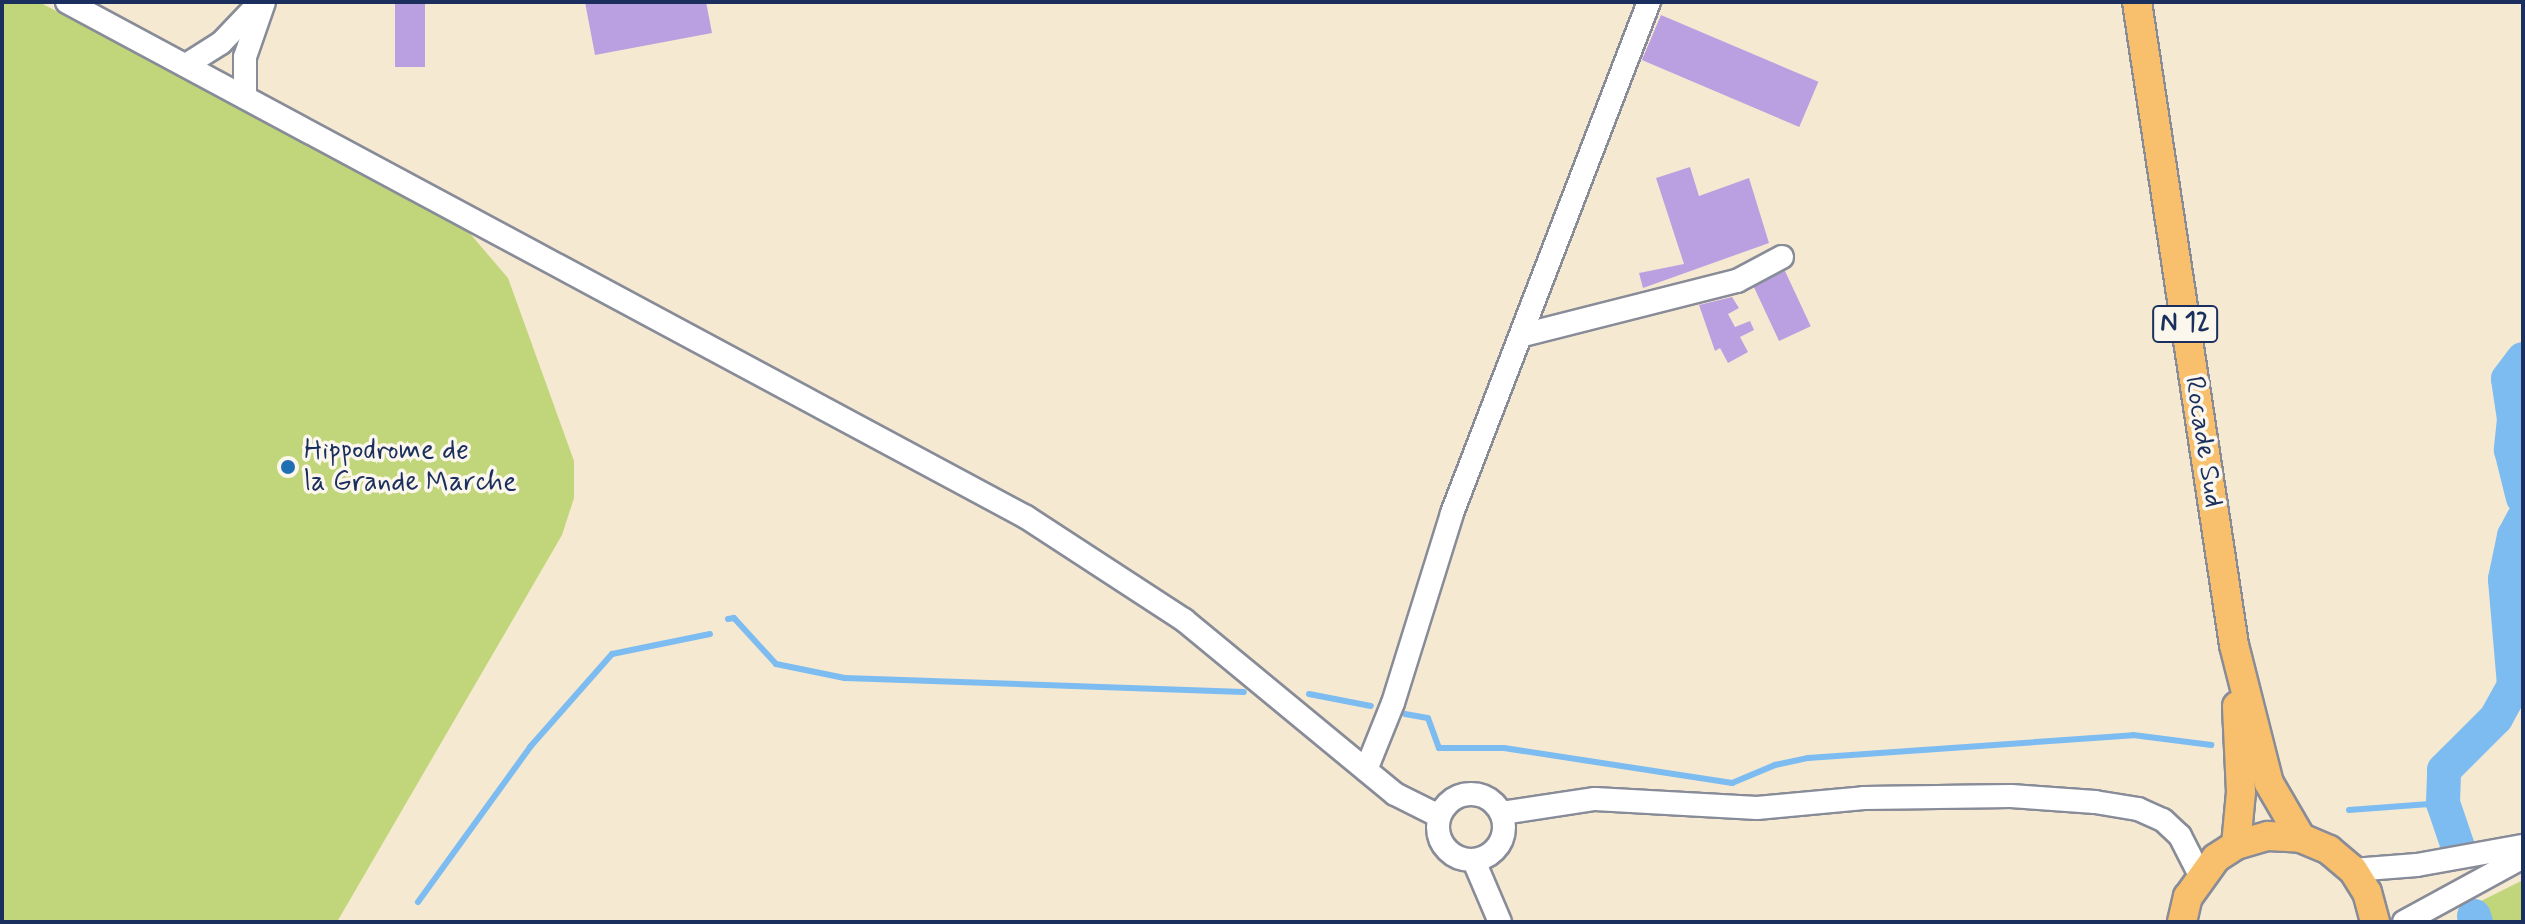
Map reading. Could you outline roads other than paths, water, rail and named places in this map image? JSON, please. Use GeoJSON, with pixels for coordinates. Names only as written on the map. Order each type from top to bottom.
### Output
{"type":"FeatureCollection","features":[{"type":"Feature","properties":{"kind":"main road","name":"Rocade Sud"},"geometry":{"type":"LineString","coordinates":[[2137,2],[2234,645],[2269,783],[2301,838]]}},
{"type":"Feature","properties":{"kind":"main road","name":"Rocade Sud"},"geometry":{"type":"LineString","coordinates":[[2234,645],[2241,792],[2236,845]]}},
{"type":"Feature","properties":{"kind":"main road"},"geometry":{"type":"LineString","coordinates":[[2182,922],[2200,875],[2236,845],[2268,836],[2301,838],[2329,850],[2353,870],[2367,892],[2375,922]]}},
{"type":"Feature","properties":{"kind":"street"},"geometry":{"type":"LineString","coordinates":[[67,2],[1026,517],[1184,620],[1395,794],[1439,816]]}},
{"type":"Feature","properties":{"kind":"street"},"geometry":{"type":"LineString","coordinates":[[186,65],[221,43],[262,2]]}},
{"type":"Feature","properties":{"kind":"street"},"geometry":{"type":"LineString","coordinates":[[245,97],[245,57],[262,2]]}},
{"type":"Feature","properties":{"kind":"street"},"geometry":{"type":"LineString","coordinates":[[1366,770],[1393,703],[1452,513],[1649,2]]}},
{"type":"Feature","properties":{"kind":"street"},"geometry":{"type":"LineString","coordinates":[[1523,335],[1737,281],[1782,257]]}},
{"type":"Feature","properties":{"kind":"street"},"geometry":{"type":"LineString","coordinates":[[1473,794],[1495,803],[1502,813],[1503,839],[1494,853],[1474,861],[1454,857],[1443,845],[1439,816],[1451,801],[1473,794]]}},
{"type":"Feature","properties":{"kind":"street"},"geometry":{"type":"LineString","coordinates":[[1502,813],[1595,799],[1757,808],[1864,798],[2011,796],[2095,802],[2138,809],[2163,820],[2180,836],[2200,875]]}},
{"type":"Feature","properties":{"kind":"street"},"geometry":{"type":"LineString","coordinates":[[2353,870],[2417,865],[2523,846]]}},
{"type":"Feature","properties":{"kind":"street"},"geometry":{"type":"LineString","coordinates":[[2404,922],[2523,857]]}},
{"type":"Feature","properties":{"kind":"street"},"geometry":{"type":"LineString","coordinates":[[1474,861],[1500,922]]}},
{"type":"Feature","properties":{"kind":"waterway"},"geometry":{"type":"LineString","coordinates":[[2523,359],[2508,379],[2514,419],[2511,450],[2523,498]]}},
{"type":"Feature","properties":{"kind":"waterway"},"geometry":{"type":"LineString","coordinates":[[2458,847],[2443,803],[2444,770],[2496,718],[2514,685],[2505,579],[2514,536],[2523,519]]}},
{"type":"Feature","properties":{"kind":"waterway"},"geometry":{"type":"LineString","coordinates":[[728,619],[734,618],[776,664],[845,678],[1244,692]]}},
{"type":"Feature","properties":{"kind":"waterway"},"geometry":{"type":"LineString","coordinates":[[418,902],[530,747],[612,654],[710,634]]}},
{"type":"Feature","properties":{"kind":"waterway"},"geometry":{"type":"LineString","coordinates":[[1309,694],[1371,706]]}},
{"type":"Feature","properties":{"kind":"waterway"},"geometry":{"type":"LineString","coordinates":[[1405,714],[1428,718],[1439,748],[1504,748],[1732,783],[1775,765],[1808,758],[2133,735],[2211,745]]}},
{"type":"Feature","properties":{"kind":"waterway"},"geometry":{"type":"LineString","coordinates":[[2349,810],[2443,803]]}},
{"type":"Feature","properties":{"kind":"waterway"},"geometry":{"type":"LineString","coordinates":[[2474,916],[2476,922]]}},
{"type":"Feature","properties":{"kind":"place","name":"Hippodrome de la Grande Marche"},"geometry":{"type":"Point","coordinates":[288,467]}}]}
